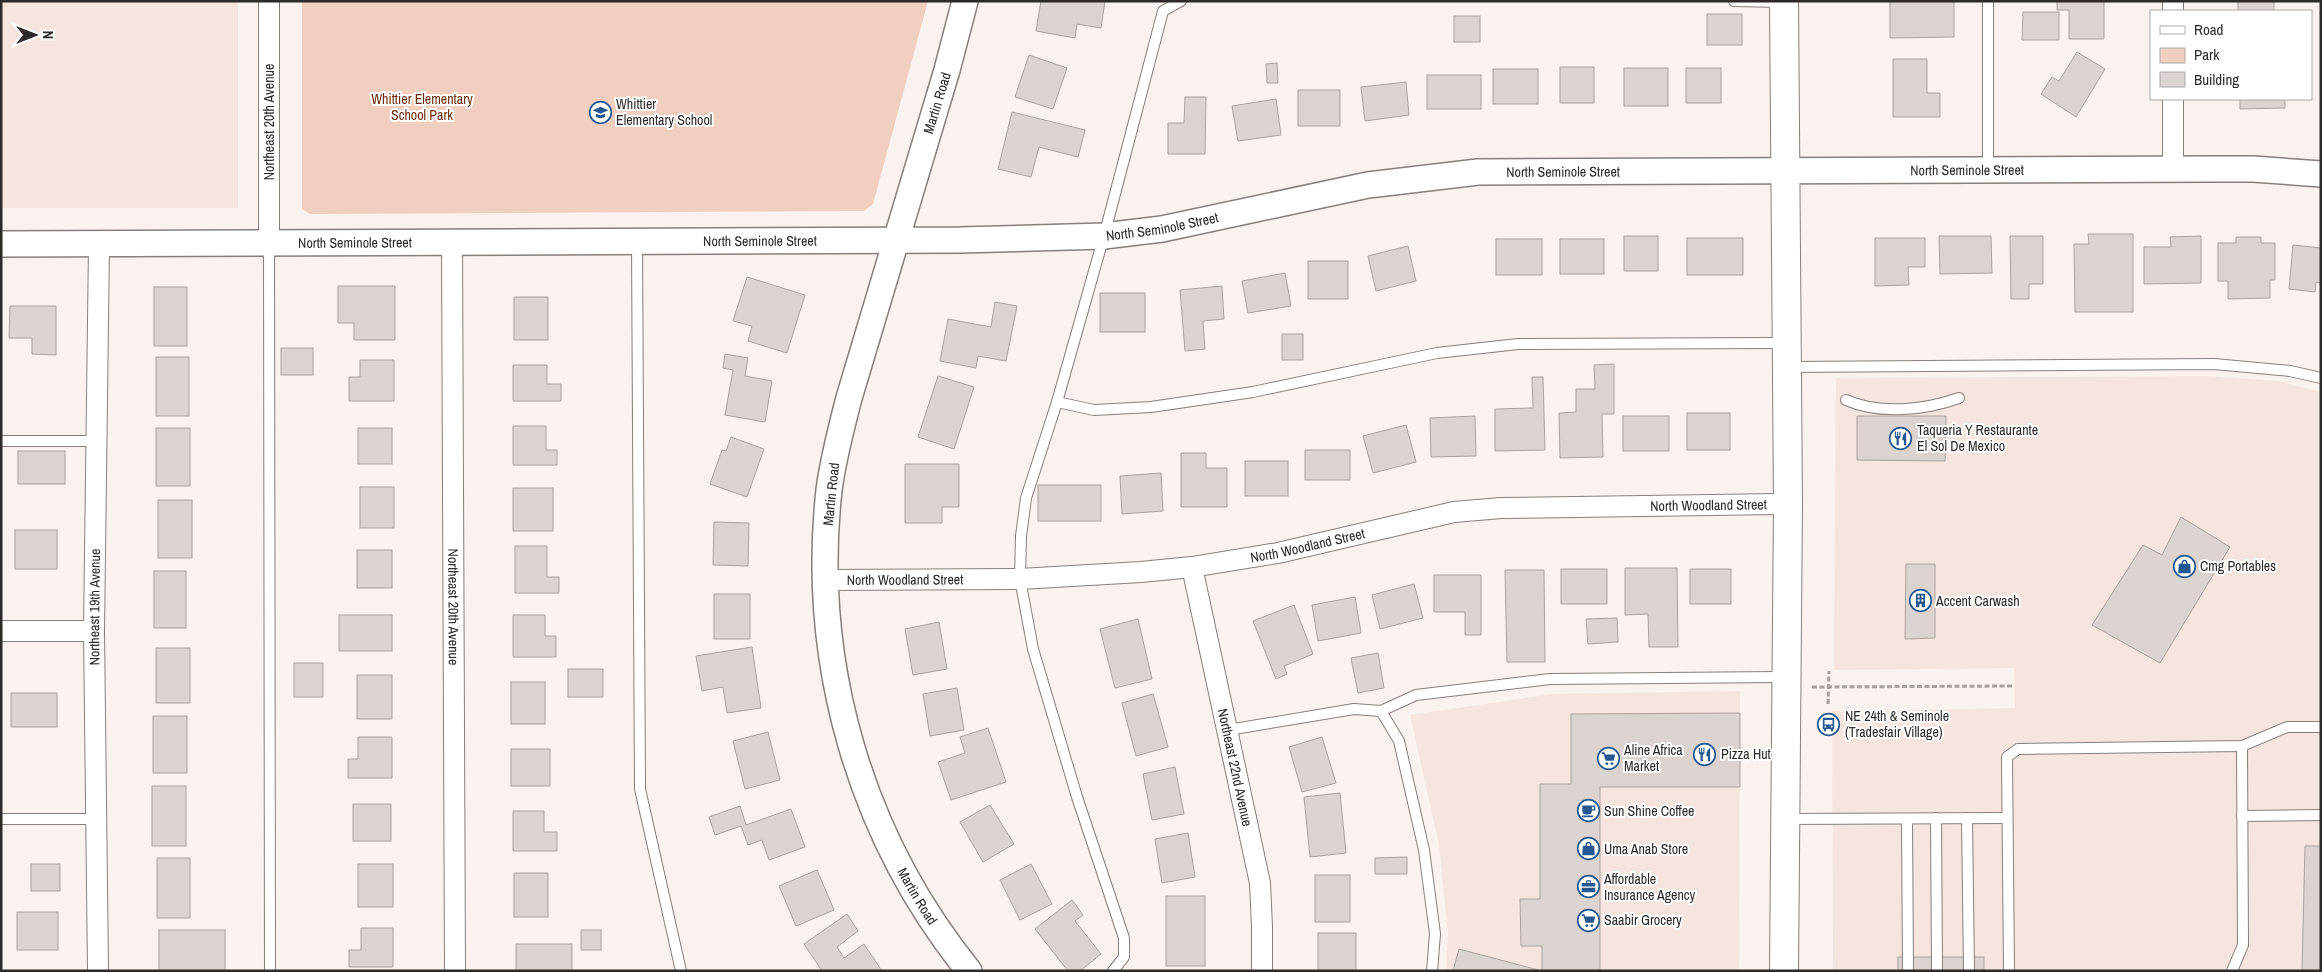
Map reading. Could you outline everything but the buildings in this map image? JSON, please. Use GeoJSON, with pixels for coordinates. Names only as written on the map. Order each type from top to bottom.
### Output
{"type":"FeatureCollection","features":[{"type":"Feature","properties":{"kind":"main road"},"geometry":{"type":"LineString","coordinates":[[1784,1],[1788,504],[1784,971]]}},
{"type":"Feature","properties":{"kind":"street","name":"Northeast 20th Avenue"},"geometry":{"type":"LineString","coordinates":[[269,1],[269,244]]}},
{"type":"Feature","properties":{"kind":"street","name":"Martin Road"},"geometry":{"type":"LineString","coordinates":[[965,1],[947,70],[849,398],[837,447],[830,490],[825,580],[835,678],[847,733],[862,782],[883,833],[910,886],[950,948],[969,971]]}},
{"type":"Feature","properties":{"kind":"street"},"geometry":{"type":"LineString","coordinates":[[2173,100],[2173,169]]}},
{"type":"Feature","properties":{"kind":"street","name":"North Seminole Street"},"geometry":{"type":"LineString","coordinates":[[1,244],[896,240],[1104,236],[1162,230],[1368,185],[1422,177],[1478,172],[1786,169],[2253,169],[2321,174]]}},
{"type":"Feature","properties":{"kind":"street","name":"Northeast 20th Avenue"},"geometry":{"type":"LineString","coordinates":[[452,242],[455,971]]}},
{"type":"Feature","properties":{"kind":"street","name":"Northeast 19th Avenue"},"geometry":{"type":"LineString","coordinates":[[98,971],[94,631],[99,245]]}},
{"type":"Feature","properties":{"kind":"street","name":"North Woodland Street"},"geometry":{"type":"LineString","coordinates":[[825,580],[1020,578],[1141,572],[1278,553],[1454,512],[1501,508],[1788,504]]}},
{"type":"Feature","properties":{"kind":"street","name":"Northeast 22nd Avenue"},"geometry":{"type":"LineString","coordinates":[[1192,566],[1260,883],[1262,971]]}},
{"type":"Feature","properties":{"kind":"street"},"geometry":{"type":"LineString","coordinates":[[1,631],[94,631]]}},
{"type":"Feature","properties":{"kind":"lane"},"geometry":{"type":"LineString","coordinates":[[1113,971],[1124,957],[1124,938],[1077,797],[1036,658],[1020,578],[1021,536],[1026,498],[1057,402],[1104,236],[1164,11],[1181,1]]}},
{"type":"Feature","properties":{"kind":"lane"},"geometry":{"type":"LineString","coordinates":[[1734,1],[1784,1]]}},
{"type":"Feature","properties":{"kind":"lane"},"geometry":{"type":"LineString","coordinates":[[1988,1],[1988,169]]}},
{"type":"Feature","properties":{"kind":"lane"},"geometry":{"type":"LineString","coordinates":[[637,241],[640,788],[681,971]]}},
{"type":"Feature","properties":{"kind":"lane"},"geometry":{"type":"LineString","coordinates":[[269,244],[270,971]]}},
{"type":"Feature","properties":{"kind":"lane"},"geometry":{"type":"LineString","coordinates":[[1057,402],[1094,410],[1151,406],[1253,392],[1436,353],[1518,344],[1787,355],[2214,364],[2290,371],[2321,378]]}},
{"type":"Feature","properties":{"kind":"lane"},"geometry":{"type":"LineString","coordinates":[[1846,400],[1869,408],[1920,408],[1942,404],[1959,398]]}},
{"type":"Feature","properties":{"kind":"lane"},"geometry":{"type":"LineString","coordinates":[[1,441],[96,441]]}},
{"type":"Feature","properties":{"kind":"lane"},"geometry":{"type":"LineString","coordinates":[[1228,730],[1354,709],[1381,711],[1416,695],[1550,679],[1787,682]]}},
{"type":"Feature","properties":{"kind":"lane"},"geometry":{"type":"LineString","coordinates":[[1381,711],[1399,740],[1424,850],[1435,934],[1432,971]]}},
{"type":"Feature","properties":{"kind":"lane"},"geometry":{"type":"LineString","coordinates":[[2009,971],[2007,757],[2018,749],[2242,746],[2287,727],[2321,727]]}},
{"type":"Feature","properties":{"kind":"lane"},"geometry":{"type":"LineString","coordinates":[[2232,971],[2243,945],[2242,746]]}},
{"type":"Feature","properties":{"kind":"lane"},"geometry":{"type":"LineString","coordinates":[[2242,816],[2321,815]]}},
{"type":"Feature","properties":{"kind":"lane"},"geometry":{"type":"LineString","coordinates":[[1936,818],[1936,971]]}},
{"type":"Feature","properties":{"kind":"lane"},"geometry":{"type":"LineString","coordinates":[[1967,818],[1968,971]]}},
{"type":"Feature","properties":{"kind":"lane"},"geometry":{"type":"LineString","coordinates":[[1785,819],[2007,818]]}},
{"type":"Feature","properties":{"kind":"lane"},"geometry":{"type":"LineString","coordinates":[[1,819],[96,819]]}},
{"type":"Feature","properties":{"kind":"lane"},"geometry":{"type":"LineString","coordinates":[[1907,819],[1908,971]]}},
{"type":"Feature","properties":{"kind":"path"},"geometry":{"type":"LineString","coordinates":[[1828,704],[1829,671]]}},
{"type":"Feature","properties":{"kind":"path"},"geometry":{"type":"LineString","coordinates":[[1787,682],[1829,687],[2014,686]]}},
{"type":"Feature","properties":{"kind":"shaded area"},"geometry":{"type":"Polygon","coordinates":[[[1,1],[238,1],[238,208],[1,208],[1,1]]]}},
{"type":"Feature","properties":{"kind":"shaded area"},"geometry":{"type":"Polygon","coordinates":[[[2209,376],[2278,381],[2321,392],[2321,971],[1833,971],[1832,711],[2015,708],[2014,668],[1834,670],[1836,378],[2209,376]]]}},
{"type":"Feature","properties":{"kind":"shaded area"},"geometry":{"type":"Polygon","coordinates":[[[1740,691],[1739,971],[1446,971],[1448,934],[1439,844],[1410,715],[1553,694],[1740,691]]]}},
{"type":"Feature","properties":{"kind":"green space","name":"Whittier Elementary School Park"},"geometry":{"type":"Polygon","coordinates":[[[302,1],[928,1],[873,204],[864,211],[310,214],[302,209],[302,1]]]}},
{"type":"Feature","properties":{"kind":"place","name":"Whittier Elementary School"},"geometry":{"type":"Point","coordinates":[600,112]}},
{"type":"Feature","properties":{"kind":"place","name":"Taqueria Y Restaurante El Sol De Mexico"},"geometry":{"type":"Point","coordinates":[1901,438]}},
{"type":"Feature","properties":{"kind":"place","name":"Cmg Portables"},"geometry":{"type":"Point","coordinates":[2184,566]}},
{"type":"Feature","properties":{"kind":"place","name":"Accent Carwash"},"geometry":{"type":"Point","coordinates":[1920,601]}},
{"type":"Feature","properties":{"kind":"place","name":"NE 24th & Seminole (Tradesfair Village)"},"geometry":{"type":"Point","coordinates":[1829,724]}},
{"type":"Feature","properties":{"kind":"place","name":"Pizza Hut"},"geometry":{"type":"Point","coordinates":[1705,754]}},
{"type":"Feature","properties":{"kind":"place","name":"Aline Africa Market"},"geometry":{"type":"Point","coordinates":[1608,758]}},
{"type":"Feature","properties":{"kind":"place","name":"Sun Shine Coffee"},"geometry":{"type":"Point","coordinates":[1588,811]}},
{"type":"Feature","properties":{"kind":"place","name":"Uma Anab Store"},"geometry":{"type":"Point","coordinates":[1588,849]}},
{"type":"Feature","properties":{"kind":"place","name":"Affordable Insurance Agency"},"geometry":{"type":"Point","coordinates":[1588,887]}},
{"type":"Feature","properties":{"kind":"place","name":"Saabir Grocery"},"geometry":{"type":"Point","coordinates":[1588,920]}}]}
